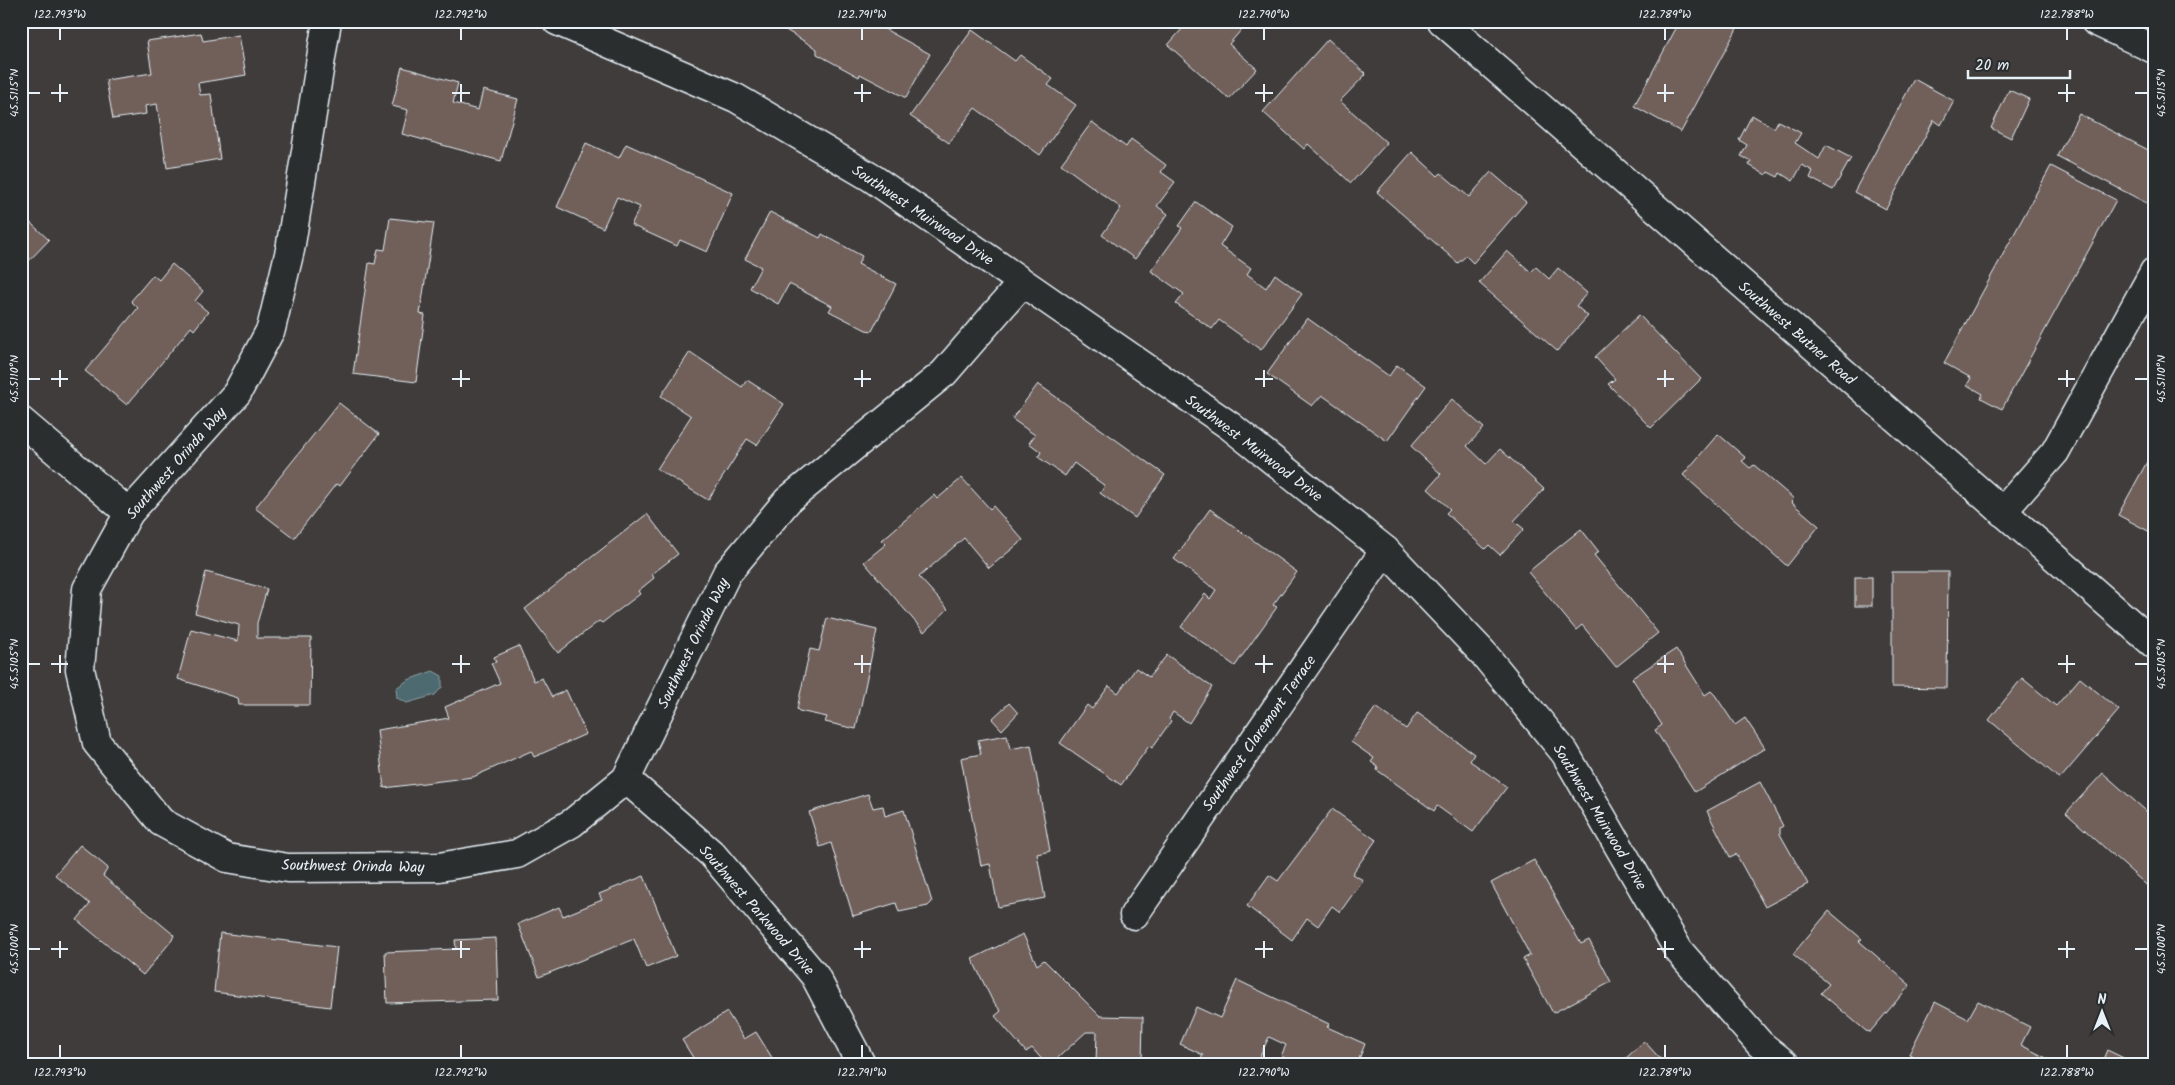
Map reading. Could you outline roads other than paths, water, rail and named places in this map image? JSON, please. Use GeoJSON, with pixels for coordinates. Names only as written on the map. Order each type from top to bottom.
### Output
{"type":"FeatureCollection","features":[{"type":"Feature","properties":{"kind":"main road","name":"Southwest Orinda Way"},"geometry":{"type":"LineString","coordinates":[[327,21],[290,250],[272,329],[237,393],[128,513],[87,589],[80,669],[97,743],[161,822],[226,858],[288,868],[439,867],[517,854],[572,823],[626,779],[727,573],[788,500],[944,373],[1022,283]]}},
{"type":"Feature","properties":{"kind":"main road","name":"Southwest Muirwood Drive"},"geometry":{"type":"LineString","coordinates":[[556,21],[736,98],[872,178],[1230,426],[1385,550],[1483,653],[1565,752],[1679,951],[1760,1044],[1785,1064]]}},
{"type":"Feature","properties":{"kind":"main road","name":"Southwest Butner Road"},"geometry":{"type":"LineString","coordinates":[[1442,21],[2153,643]]}},
{"type":"Feature","properties":{"kind":"main road"},"geometry":{"type":"LineString","coordinates":[[2096,21],[2154,48]]}},
{"type":"Feature","properties":{"kind":"main road"},"geometry":{"type":"LineString","coordinates":[[2002,512],[2055,452],[2150,288]]}},
{"type":"Feature","properties":{"kind":"main road"},"geometry":{"type":"LineString","coordinates":[[21,421],[128,513]]}},
{"type":"Feature","properties":{"kind":"main road","name":"Southwest Claremont Terrace"},"geometry":{"type":"LineString","coordinates":[[1134,915],[1385,550]]}},
{"type":"Feature","properties":{"kind":"main road","name":"Southwest Parkwood Drive"},"geometry":{"type":"LineString","coordinates":[[626,779],[712,854],[815,976],[861,1064]]}},
{"type":"Feature","properties":{"kind":"water"},"geometry":{"type":"Polygon","coordinates":[[[433,671],[442,676],[442,687],[435,695],[407,703],[397,698],[396,688],[408,680],[433,671]]]}}]}
